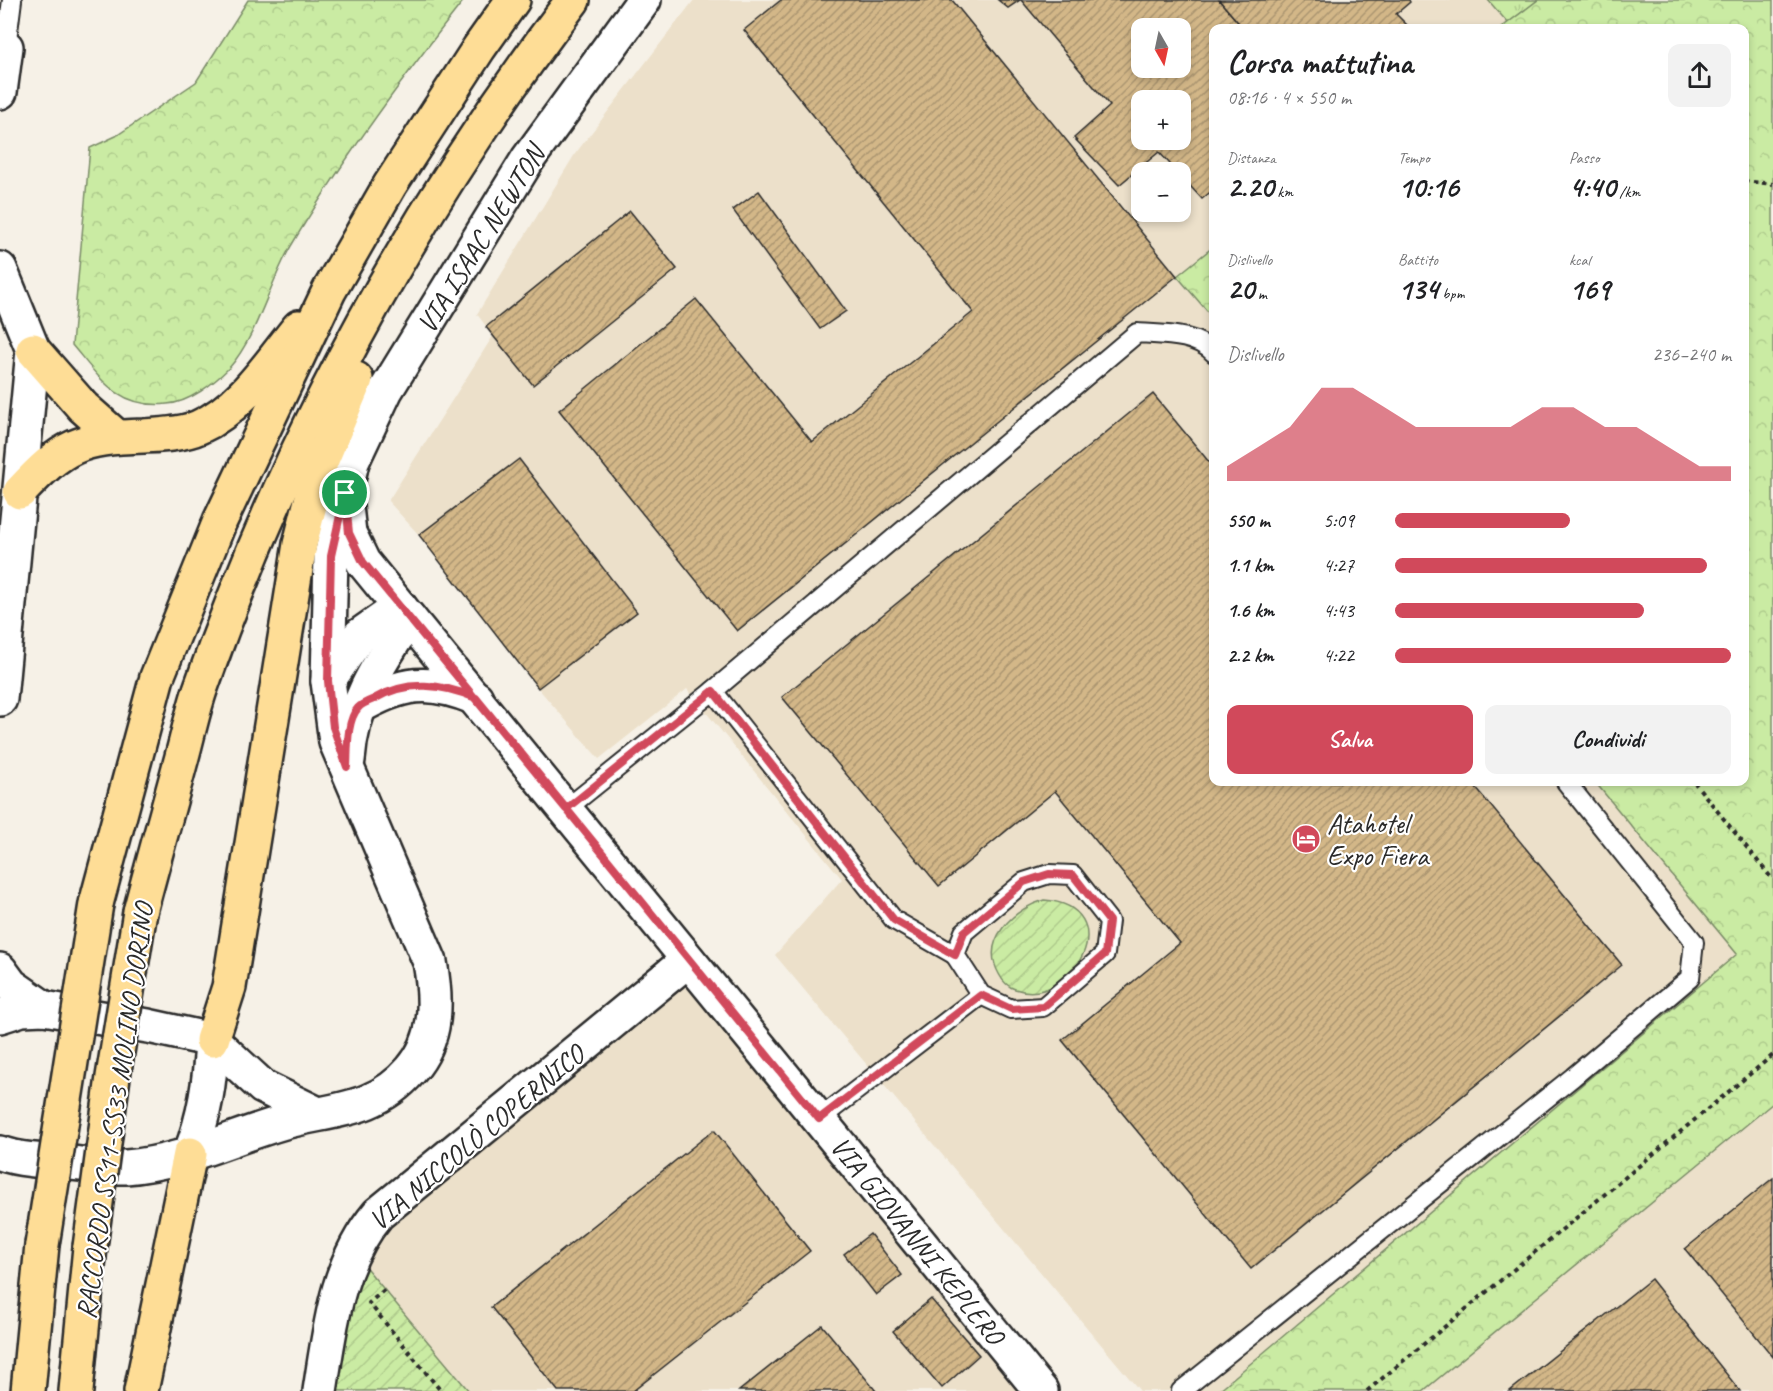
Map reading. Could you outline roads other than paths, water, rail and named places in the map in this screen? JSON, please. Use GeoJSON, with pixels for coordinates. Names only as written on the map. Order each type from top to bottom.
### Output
{"type":"FeatureCollection","features":[{"type":"Feature","properties":{"kind":"highway","name":"RACCORDO SS11-SS33 MOLINO DORINO"},"geometry":{"type":"LineString","coordinates":[[28,1391],[42,1245],[96,904],[157,677],[220,521],[329,291],[390,184],[513,0]]}},
{"type":"Feature","properties":{"kind":"highway","name":"RACCORDO SS11-SS33 MOLINO DORINO"},"geometry":{"type":"LineString","coordinates":[[76,1391],[90,1247],[113,1077],[140,912],[200,691],[264,527],[334,374],[425,214],[471,141],[573,0]]}},
{"type":"Feature","properties":{"kind":"highway"},"geometry":{"type":"LineString","coordinates":[[212,1040],[229,987],[300,544],[321,462],[425,214]]}},
{"type":"Feature","properties":{"kind":"highway"},"geometry":{"type":"LineString","coordinates":[[20,492],[44,466],[67,449],[89,441],[155,435],[198,428],[232,407],[329,291]]}},
{"type":"Feature","properties":{"kind":"highway"},"geometry":{"type":"LineString","coordinates":[[33,350],[83,407],[117,437]]}},
{"type":"Feature","properties":{"kind":"highway"},"geometry":{"type":"LineString","coordinates":[[141,1391],[190,1154]]}},
{"type":"Feature","properties":{"kind":"street","name":"VIA ISAAC NEWTON"},"geometry":{"type":"LineString","coordinates":[[0,1153],[28,1160],[124,1167],[164,1162],[316,1113],[361,1106],[394,1086],[421,1058],[434,1023],[434,984],[430,962],[347,767],[333,727],[328,681],[331,556],[352,462],[386,390],[528,159],[644,0]]}},
{"type":"Feature","properties":{"kind":"street"},"geometry":{"type":"LineString","coordinates":[[0,92],[6,47]]}},
{"type":"Feature","properties":{"kind":"street"},"geometry":{"type":"LineString","coordinates":[[0,269],[33,350],[0,699]]}},
{"type":"Feature","properties":{"kind":"street","name":"VIA GIOVANNI KEPLERO"},"geometry":{"type":"LineString","coordinates":[[345,493],[349,533],[354,547],[404,613],[476,698],[1041,1391]]}},
{"type":"Feature","properties":{"kind":"street"},"geometry":{"type":"LineString","coordinates":[[328,681],[360,635],[404,613]]}},
{"type":"Feature","properties":{"kind":"street"},"geometry":{"type":"LineString","coordinates":[[347,767],[352,722],[357,708],[404,613]]}},
{"type":"Feature","properties":{"kind":"street"},"geometry":{"type":"LineString","coordinates":[[357,708],[380,695],[419,684],[444,687],[476,698]]}},
{"type":"Feature","properties":{"kind":"street","name":"VIA NICCOLÒ COPERNICO"},"geometry":{"type":"LineString","coordinates":[[320,1391],[336,1296],[344,1271],[363,1232],[378,1214],[688,960]]}},
{"type":"Feature","properties":{"kind":"street"},"geometry":{"type":"LineString","coordinates":[[0,970],[11,985],[44,1008]]}},
{"type":"Feature","properties":{"kind":"street"},"geometry":{"type":"LineString","coordinates":[[0,1016],[21,1009],[44,1008],[212,1040],[263,1087],[316,1113]]}},
{"type":"Feature","properties":{"kind":"street"},"geometry":{"type":"LineString","coordinates":[[190,1154],[202,1124],[210,1085],[212,1040]]}},
{"type":"Feature","properties":{"kind":"lane"},"geometry":{"type":"LineString","coordinates":[[6,47],[12,0]]}},
{"type":"Feature","properties":{"kind":"lane"},"geometry":{"type":"LineString","coordinates":[[566,809],[713,691],[1137,333],[1173,336],[1204,343],[1209,348]]}},
{"type":"Feature","properties":{"kind":"lane"},"geometry":{"type":"LineString","coordinates":[[713,691],[894,920],[955,955],[981,995],[1011,1009],[1043,1007],[1105,954],[1109,921],[1073,875],[1049,874],[1024,882],[964,932],[955,955]]}},
{"type":"Feature","properties":{"kind":"lane"},"geometry":{"type":"LineString","coordinates":[[1181,1391],[1573,1077],[1690,978],[1694,942],[1569,786]]}},
{"type":"Feature","properties":{"kind":"lane"},"geometry":{"type":"LineString","coordinates":[[819,1119],[981,995]]}},
{"type":"Feature","properties":{"kind":"place","name":"Atahotel Expo Fiera"},"geometry":{"type":"Point","coordinates":[1306,839]}}]}
